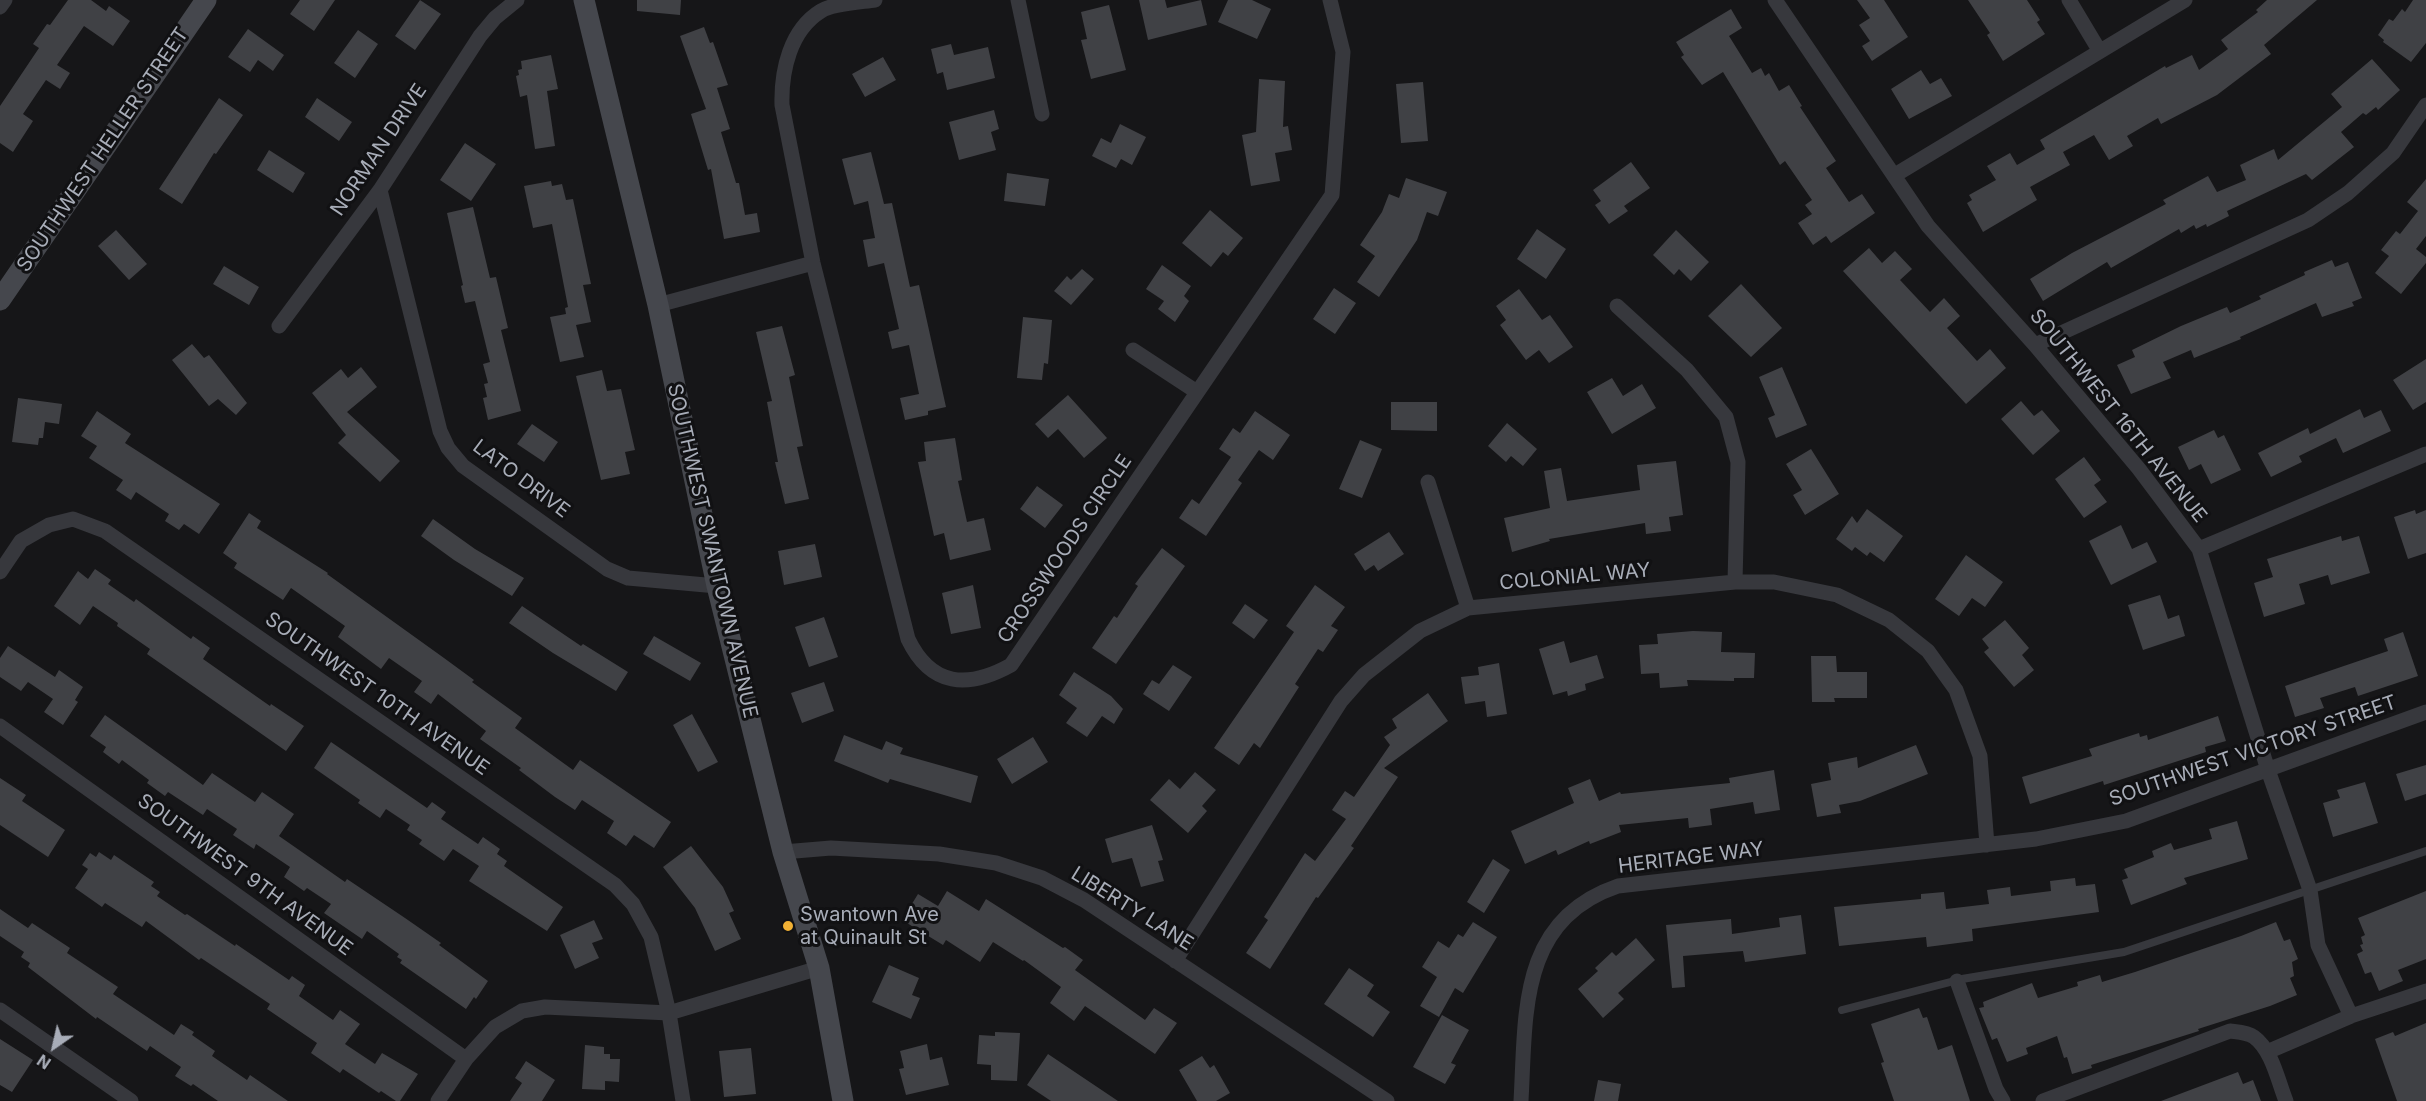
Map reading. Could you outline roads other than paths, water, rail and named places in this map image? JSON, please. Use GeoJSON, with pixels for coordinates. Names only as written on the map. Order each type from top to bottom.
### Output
{"type":"FeatureCollection","features":[{"type":"Feature","properties":{"kind":"street"},"geometry":{"type":"LineString","coordinates":[[0,7],[5,0]]}},
{"type":"Feature","properties":{"kind":"street","name":"SOUTHWEST HELLER STREET"},"geometry":{"type":"LineString","coordinates":[[0,300],[206,0]]}},
{"type":"Feature","properties":{"kind":"street","name":"NORMAN DRIVE"},"geometry":{"type":"LineString","coordinates":[[279,326],[380,189],[480,36],[495,18],[517,0]]}},
{"type":"Feature","properties":{"kind":"street","name":"SOUTHWEST SWANTOWN AVENUE"},"geometry":{"type":"LineString","coordinates":[[584,0],[658,305],[717,586],[783,852],[819,968],[843,1101]]}},
{"type":"Feature","properties":{"kind":"street","name":"CROSSWOODS CIRCLE"},"geometry":{"type":"LineString","coordinates":[[875,0],[823,5],[801,30],[790,50],[781,80],[782,105],[813,263],[908,639],[917,658],[943,678],[974,680],[991,676],[1011,665],[1332,195],[1343,52],[1330,0]]}},
{"type":"Feature","properties":{"kind":"street"},"geometry":{"type":"LineString","coordinates":[[1018,0],[1042,114]]}},
{"type":"Feature","properties":{"kind":"street","name":"SOUTHWEST 16TH AVENUE"},"geometry":{"type":"LineString","coordinates":[[1775,0],[1928,226],[2035,345],[2139,469],[2199,549],[2268,771],[2310,890],[2318,945],[2351,1016]]}},
{"type":"Feature","properties":{"kind":"street"},"geometry":{"type":"LineString","coordinates":[[2069,0],[2099,50]]}},
{"type":"Feature","properties":{"kind":"street"},"geometry":{"type":"LineString","coordinates":[[1894,175],[2185,0]]}},
{"type":"Feature","properties":{"kind":"street"},"geometry":{"type":"LineString","coordinates":[[2035,345],[2308,220],[2348,193],[2394,153],[2426,105]]}},
{"type":"Feature","properties":{"kind":"street","name":"LATO DRIVE"},"geometry":{"type":"LineString","coordinates":[[380,189],[440,430],[448,448],[463,466],[598,562],[628,578],[717,586]]}},
{"type":"Feature","properties":{"kind":"street"},"geometry":{"type":"LineString","coordinates":[[658,305],[813,263]]}},
{"type":"Feature","properties":{"kind":"street"},"geometry":{"type":"LineString","coordinates":[[1617,306],[1687,370],[1726,417],[1738,462],[1735,582]]}},
{"type":"Feature","properties":{"kind":"street"},"geometry":{"type":"LineString","coordinates":[[1133,350],[1197,392]]}},
{"type":"Feature","properties":{"kind":"street"},"geometry":{"type":"LineString","coordinates":[[2199,549],[2426,454]]}},
{"type":"Feature","properties":{"kind":"street"},"geometry":{"type":"LineString","coordinates":[[1428,482],[1468,608]]}},
{"type":"Feature","properties":{"kind":"street","name":"SOUTHWEST 10TH AVENUE"},"geometry":{"type":"LineString","coordinates":[[0,572],[21,541],[49,525],[73,519],[105,531],[615,885],[633,904],[651,937],[669,1013],[683,1101]]}},
{"type":"Feature","properties":{"kind":"street","name":"COLONIAL WAY"},"geometry":{"type":"LineString","coordinates":[[1175,961],[1341,701],[1364,675],[1420,631],[1468,608],[1735,582],[1774,582],[1837,596],[1889,620],[1928,651],[1956,690],[1980,756],[1987,845]]}},
{"type":"Feature","properties":{"kind":"street","name":"SOUTHWEST VICTORY STREET"},"geometry":{"type":"LineString","coordinates":[[1987,845],[2036,839],[2127,821],[2426,712]]}},
{"type":"Feature","properties":{"kind":"street","name":"SOUTHWEST 9TH AVENUE"},"geometry":{"type":"LineString","coordinates":[[0,726],[466,1059]]}},
{"type":"Feature","properties":{"kind":"street","name":"HERITAGE WAY"},"geometry":{"type":"LineString","coordinates":[[1521,1101],[1528,999],[1533,970],[1548,938],[1568,913],[1600,892],[1618,886],[1987,845]]}},
{"type":"Feature","properties":{"kind":"street","name":"LIBERTY LANE"},"geometry":{"type":"LineString","coordinates":[[783,852],[831,848],[939,854],[996,863],[1042,878],[1084,900],[1388,1101]]}},
{"type":"Feature","properties":{"kind":"street"},"geometry":{"type":"LineString","coordinates":[[438,1101],[466,1059],[495,1027],[522,1011],[545,1007],[669,1013],[819,968]]}},
{"type":"Feature","properties":{"kind":"street"},"geometry":{"type":"LineString","coordinates":[[1958,981],[1996,1089],[2003,1101]]}},
{"type":"Feature","properties":{"kind":"street"},"geometry":{"type":"LineString","coordinates":[[2267,1052],[2351,1016],[2426,991]]}},
{"type":"Feature","properties":{"kind":"street"},"geometry":{"type":"LineString","coordinates":[[0,1010],[131,1101]]}},
{"type":"Feature","properties":{"kind":"street"},"geometry":{"type":"LineString","coordinates":[[2043,1101],[2230,1031],[2254,1036],[2267,1052],[2286,1101]]}},
{"type":"Feature","properties":{"kind":"lane"},"geometry":{"type":"LineString","coordinates":[[1842,1010],[1958,981],[2124,952],[2426,851]]}},
{"type":"Feature","properties":{"kind":"place","name":"Swantown Ave at Quinault St"},"geometry":{"type":"Point","coordinates":[788,926]}}]}
